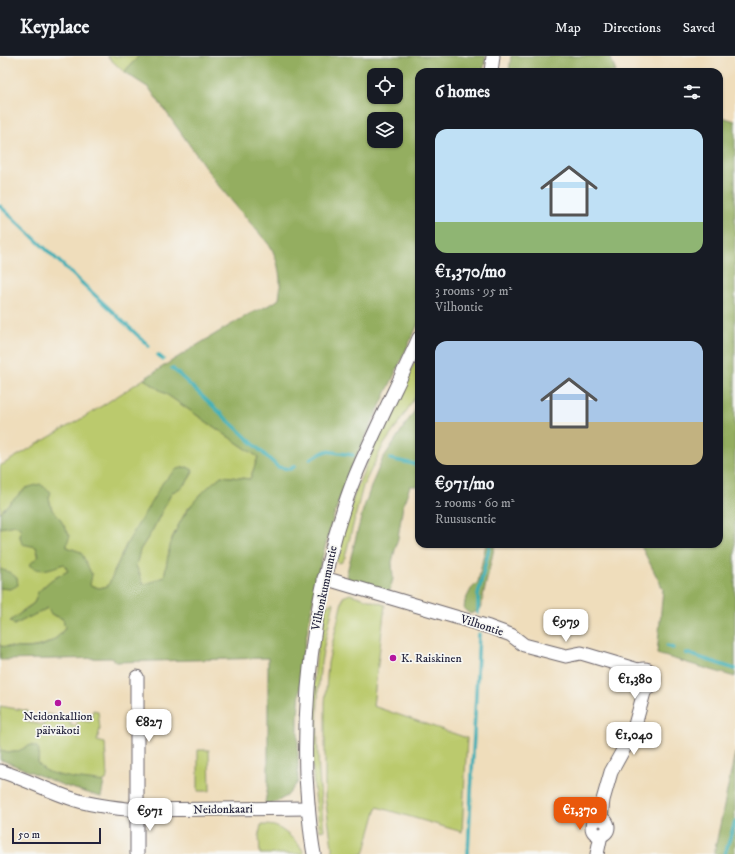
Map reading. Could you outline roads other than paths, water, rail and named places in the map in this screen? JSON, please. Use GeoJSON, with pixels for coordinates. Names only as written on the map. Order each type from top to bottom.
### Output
{"type":"FeatureCollection","features":[{"type":"Feature","properties":{"kind":"street"},"geometry":{"type":"LineString","coordinates":[[492,68],[493,56]]}},
{"type":"Feature","properties":{"kind":"street","name":"Vilhonkummuntie"},"geometry":{"type":"LineString","coordinates":[[314,854],[308,808],[305,741],[308,685],[314,632],[324,578],[334,537],[347,497],[363,458],[415,347]]}},
{"type":"Feature","properties":{"kind":"street","name":"Vilhontie"},"geometry":{"type":"LineString","coordinates":[[324,578],[489,627],[511,635],[524,645],[566,656],[581,653],[638,670],[644,668],[650,671],[654,677],[653,684],[645,689],[633,732],[611,772],[603,800],[601,818],[594,821],[592,828],[594,832],[601,835],[597,854]]}},
{"type":"Feature","properties":{"kind":"street"},"geometry":{"type":"LineString","coordinates":[[137,676],[137,854]]}},
{"type":"Feature","properties":{"kind":"street","name":"Neidonkaari"},"geometry":{"type":"LineString","coordinates":[[0,771],[76,800],[137,810],[308,808]]}},
{"type":"Feature","properties":{"kind":"waterway"},"geometry":{"type":"LineString","coordinates":[[0,206],[149,346]]}},
{"type":"Feature","properties":{"kind":"waterway"},"geometry":{"type":"LineString","coordinates":[[158,355],[163,359]]}},
{"type":"Feature","properties":{"kind":"waterway"},"geometry":{"type":"LineString","coordinates":[[172,368],[278,467],[290,469],[295,466]]}},
{"type":"Feature","properties":{"kind":"waterway"},"geometry":{"type":"LineString","coordinates":[[310,459],[326,451],[353,455]]}},
{"type":"Feature","properties":{"kind":"waterway"},"geometry":{"type":"LineString","coordinates":[[390,459],[415,464]]}},
{"type":"Feature","properties":{"kind":"waterway"},"geometry":{"type":"LineString","coordinates":[[478,613],[478,595],[489,548]]}},
{"type":"Feature","properties":{"kind":"waterway"},"geometry":{"type":"LineString","coordinates":[[468,854],[479,634]]}},
{"type":"Feature","properties":{"kind":"waterway"},"geometry":{"type":"LineString","coordinates":[[667,646],[673,648]]}},
{"type":"Feature","properties":{"kind":"waterway"},"geometry":{"type":"LineString","coordinates":[[686,653],[735,669]]}},
{"type":"Feature","properties":{"kind":"waterway"},"geometry":{"type":"LineString","coordinates":[[725,854],[735,822]]}},
{"type":"Feature","properties":{"kind":"place","name":"K. Raiskinen"},"geometry":{"type":"Point","coordinates":[393,658]}},
{"type":"Feature","properties":{"kind":"place","name":"Neidonkallion päiväkoti"},"geometry":{"type":"Point","coordinates":[58,703]}}]}
